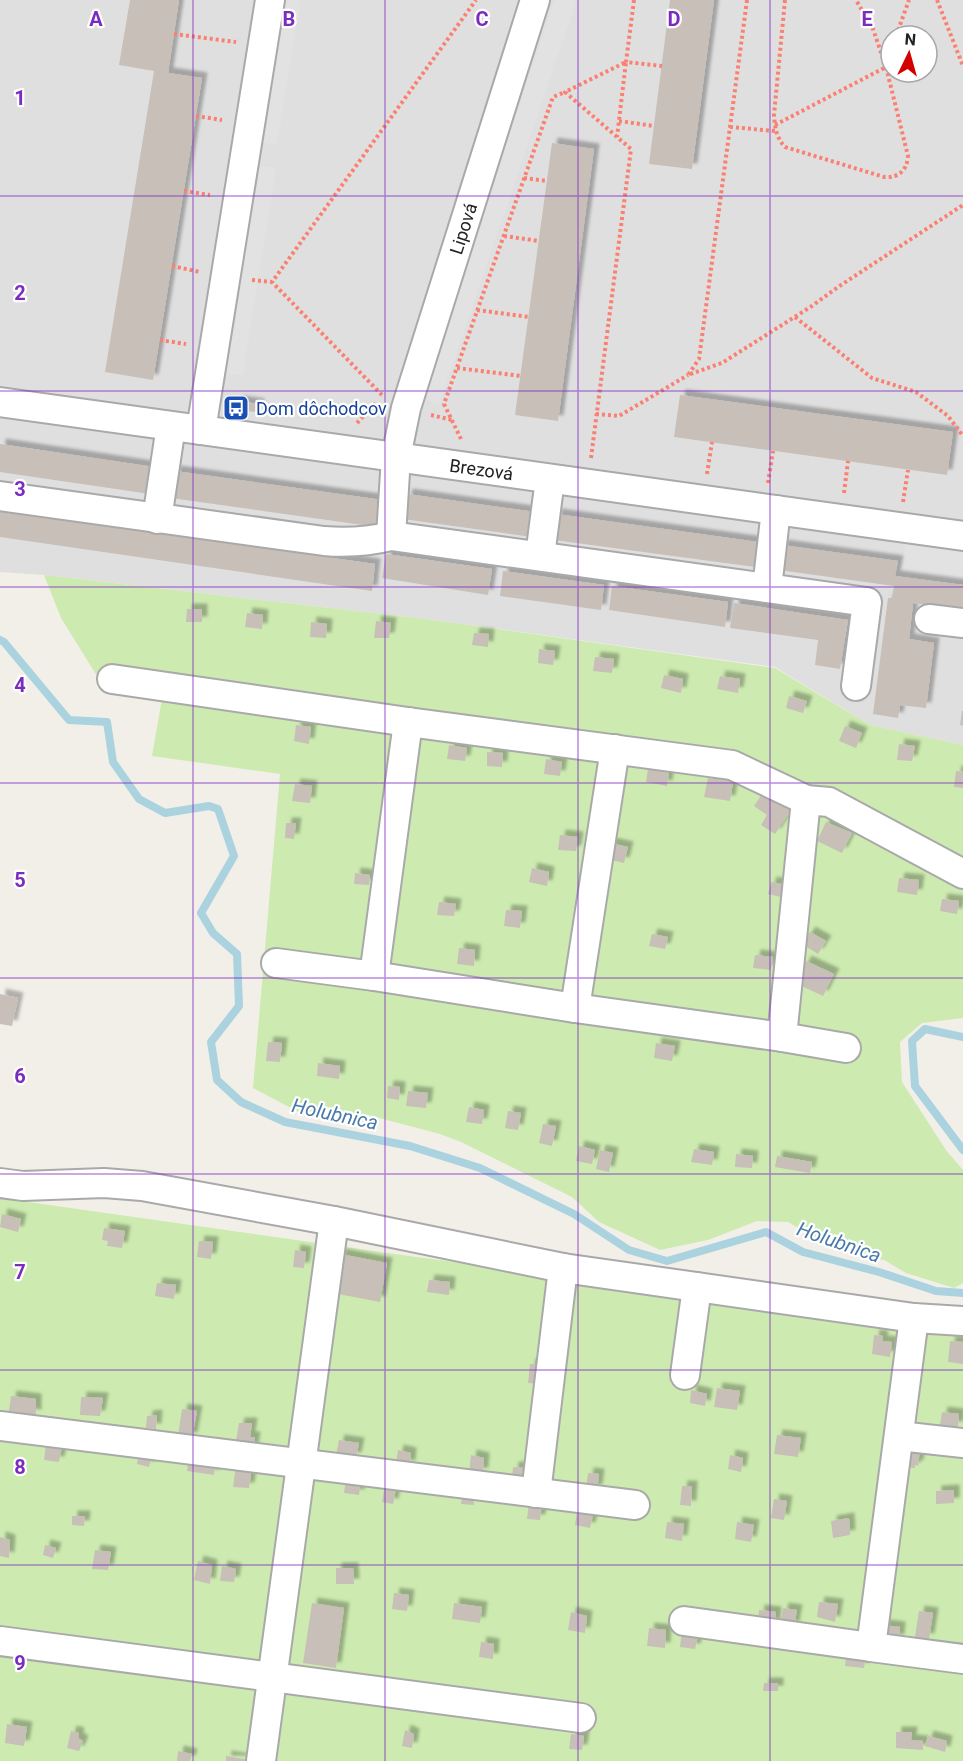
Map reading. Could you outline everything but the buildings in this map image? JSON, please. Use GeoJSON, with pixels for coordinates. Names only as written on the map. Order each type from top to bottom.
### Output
{"type":"FeatureCollection","features":[{"type":"Feature","properties":{"kind":"street"},"geometry":{"type":"LineString","coordinates":[[201,430],[270,0]]}},
{"type":"Feature","properties":{"kind":"street","name":"Lipová"},"geometry":{"type":"LineString","coordinates":[[390,536],[396,457],[406,408],[535,0]]}},
{"type":"Feature","properties":{"kind":"street","name":"Brezová"},"geometry":{"type":"LineString","coordinates":[[0,402],[550,478],[772,500],[963,536]]}},
{"type":"Feature","properties":{"kind":"street"},"geometry":{"type":"LineString","coordinates":[[157,519],[171,426]]}},
{"type":"Feature","properties":{"kind":"street"},"geometry":{"type":"LineString","coordinates":[[540,556],[550,478]]}},
{"type":"Feature","properties":{"kind":"street"},"geometry":{"type":"LineString","coordinates":[[0,496],[157,519],[349,543],[390,536],[867,602],[856,686]]}},
{"type":"Feature","properties":{"kind":"street"},"geometry":{"type":"LineString","coordinates":[[767,588],[772,500]]}},
{"type":"Feature","properties":{"kind":"street"},"geometry":{"type":"LineString","coordinates":[[929,619],[963,623]]}},
{"type":"Feature","properties":{"kind":"street"},"geometry":{"type":"LineString","coordinates":[[112,679],[408,722],[732,765],[806,800],[829,802],[963,874]]}},
{"type":"Feature","properties":{"kind":"street"},"geometry":{"type":"LineString","coordinates":[[374,976],[408,722]]}},
{"type":"Feature","properties":{"kind":"street"},"geometry":{"type":"LineString","coordinates":[[575,1008],[615,749]]}},
{"type":"Feature","properties":{"kind":"street"},"geometry":{"type":"LineString","coordinates":[[782,1037],[806,800]]}},
{"type":"Feature","properties":{"kind":"street"},"geometry":{"type":"LineString","coordinates":[[276,963],[846,1048]]}},
{"type":"Feature","properties":{"kind":"street"},"geometry":{"type":"LineString","coordinates":[[0,1183],[23,1186],[104,1183],[142,1186],[334,1221],[563,1268],[914,1318],[963,1322]]}},
{"type":"Feature","properties":{"kind":"street"},"geometry":{"type":"LineString","coordinates":[[261,1761],[334,1221]]}},
{"type":"Feature","properties":{"kind":"street"},"geometry":{"type":"LineString","coordinates":[[536,1493],[563,1268]]}},
{"type":"Feature","properties":{"kind":"street"},"geometry":{"type":"LineString","coordinates":[[685,1376],[697,1287]]}},
{"type":"Feature","properties":{"kind":"street"},"geometry":{"type":"LineString","coordinates":[[871,1647],[914,1318]]}},
{"type":"Feature","properties":{"kind":"street"},"geometry":{"type":"LineString","coordinates":[[0,1426],[635,1505]]}},
{"type":"Feature","properties":{"kind":"street"},"geometry":{"type":"LineString","coordinates":[[899,1436],[963,1443]]}},
{"type":"Feature","properties":{"kind":"street"},"geometry":{"type":"LineString","coordinates":[[684,1621],[963,1659]]}},
{"type":"Feature","properties":{"kind":"street"},"geometry":{"type":"LineString","coordinates":[[0,1641],[581,1718]]}},
{"type":"Feature","properties":{"kind":"path"},"geometry":{"type":"LineString","coordinates":[[382,396],[272,282],[476,0]]}},
{"type":"Feature","properties":{"kind":"path"},"geometry":{"type":"LineString","coordinates":[[617,136],[634,0]]}},
{"type":"Feature","properties":{"kind":"path"},"geometry":{"type":"LineString","coordinates":[[688,375],[699,359],[747,0]]}},
{"type":"Feature","properties":{"kind":"path"},"geometry":{"type":"LineString","coordinates":[[785,0],[775,125],[775,131],[785,147],[884,177],[901,174],[908,156],[890,84]]}},
{"type":"Feature","properties":{"kind":"path"},"geometry":{"type":"LineString","coordinates":[[856,0],[873,29],[879,47]]}},
{"type":"Feature","properties":{"kind":"path"},"geometry":{"type":"LineString","coordinates":[[900,24],[909,0]]}},
{"type":"Feature","properties":{"kind":"path"},"geometry":{"type":"LineString","coordinates":[[938,0],[963,66]]}},
{"type":"Feature","properties":{"kind":"path"},"geometry":{"type":"LineString","coordinates":[[174,34],[263,46]]}},
{"type":"Feature","properties":{"kind":"path"},"geometry":{"type":"LineString","coordinates":[[462,441],[444,404],[553,97],[626,62],[662,66]]}},
{"type":"Feature","properties":{"kind":"path"},"geometry":{"type":"LineString","coordinates":[[775,125],[879,72]]}},
{"type":"Feature","properties":{"kind":"path"},"geometry":{"type":"LineString","coordinates":[[566,92],[631,149],[590,466]]}},
{"type":"Feature","properties":{"kind":"path"},"geometry":{"type":"LineString","coordinates":[[619,121],[654,126]]}},
{"type":"Feature","properties":{"kind":"path"},"geometry":{"type":"LineString","coordinates":[[730,127],[775,131]]}},
{"type":"Feature","properties":{"kind":"path"},"geometry":{"type":"LineString","coordinates":[[524,178],[547,181]]}},
{"type":"Feature","properties":{"kind":"path"},"geometry":{"type":"LineString","coordinates":[[596,414],[619,416],[688,375],[722,363],[963,205]]}},
{"type":"Feature","properties":{"kind":"path"},"geometry":{"type":"LineString","coordinates":[[504,236],[539,241]]}},
{"type":"Feature","properties":{"kind":"path"},"geometry":{"type":"LineString","coordinates":[[477,310],[529,317]]}},
{"type":"Feature","properties":{"kind":"path"},"geometry":{"type":"LineString","coordinates":[[795,317],[872,378],[916,392],[948,416],[963,436]]}},
{"type":"Feature","properties":{"kind":"path"},"geometry":{"type":"LineString","coordinates":[[457,368],[521,376]]}},
{"type":"Feature","properties":{"kind":"path"},"geometry":{"type":"LineString","coordinates":[[705,482],[712,442]]}},
{"type":"Feature","properties":{"kind":"path"},"geometry":{"type":"LineString","coordinates":[[772,451],[772,500]]}},
{"type":"Feature","properties":{"kind":"path"},"geometry":{"type":"LineString","coordinates":[[844,500],[848,461]]}},
{"type":"Feature","properties":{"kind":"path"},"geometry":{"type":"LineString","coordinates":[[902,507],[908,470]]}},
{"type":"Feature","properties":{"kind":"shaded area"},"geometry":{"type":"Polygon","coordinates":[[[0,0],[963,0],[963,745],[870,725],[775,667],[426,619],[44,575],[0,572],[0,0]]]}},
{"type":"Feature","properties":{"kind":"shaded area"},"geometry":{"type":"Polygon","coordinates":[[[281,0],[301,0],[277,145],[257,142],[281,0]]]}},
{"type":"Feature","properties":{"kind":"shaded area"},"geometry":{"type":"Polygon","coordinates":[[[555,0],[577,0],[439,405],[420,396],[555,0]]]}},
{"type":"Feature","properties":{"kind":"shaded area"},"geometry":{"type":"Polygon","coordinates":[[[255,165],[276,168],[243,375],[223,373],[255,165]]]}},
{"type":"Feature","properties":{"kind":"shaded area"},"geometry":{"type":"Polygon","coordinates":[[[905,543],[963,552],[963,577],[902,568],[905,543]]]}},
{"type":"Feature","properties":{"kind":"green space"},"geometry":{"type":"Polygon","coordinates":[[[44,575],[426,619],[775,668],[870,725],[963,745],[963,1018],[922,1023],[900,1042],[902,1082],[946,1150],[963,1170],[963,1283],[954,1288],[906,1273],[884,1260],[839,1252],[788,1222],[757,1221],[708,1240],[660,1250],[599,1222],[572,1197],[461,1142],[440,1134],[368,1115],[304,1115],[253,1088],[280,774],[152,756],[163,693],[102,684],[61,618],[44,575]]]}},
{"type":"Feature","properties":{"kind":"green space"},"geometry":{"type":"Polygon","coordinates":[[[0,1198],[409,1256],[963,1329],[963,1761],[0,1761],[0,1198]]]}},
{"type":"Feature","properties":{"kind":"waterway","name":"Holubnica"},"geometry":{"type":"LineString","coordinates":[[0,640],[69,720],[107,722],[113,762],[139,799],[165,813],[209,806],[218,809],[234,856],[201,913],[213,933],[237,954],[239,1006],[211,1042],[217,1080],[241,1102],[285,1122],[410,1146],[480,1168],[574,1214],[629,1250],[667,1261],[766,1232],[803,1252],[879,1272],[936,1291],[963,1293]]}},
{"type":"Feature","properties":{"kind":"waterway","name":"Holubnica"},"geometry":{"type":"LineString","coordinates":[[963,1037],[925,1029],[912,1041],[915,1086],[963,1150]]}},
{"type":"Feature","properties":{"kind":"place","name":"Dom dôchodcov"},"geometry":{"type":"Point","coordinates":[236,408]}}]}
